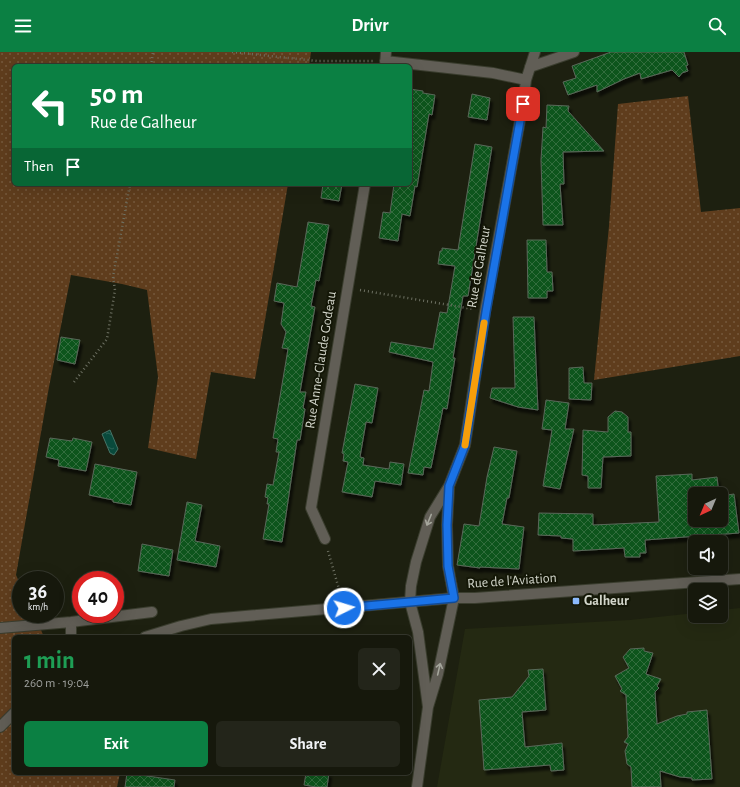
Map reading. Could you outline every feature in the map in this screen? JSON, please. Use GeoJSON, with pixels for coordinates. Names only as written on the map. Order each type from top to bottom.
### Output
{"type":"FeatureCollection","features":[{"type":"Feature","properties":{"kind":"street","name":"Rue de Galheur"},"geometry":{"type":"LineString","coordinates":[[410,602],[411,586],[416,562],[430,518],[449,486],[465,445],[486,312],[526,80],[535,52]]}},
{"type":"Feature","properties":{"kind":"street"},"geometry":{"type":"LineString","coordinates":[[530,67],[574,52]]}},
{"type":"Feature","properties":{"kind":"street"},"geometry":{"type":"LineString","coordinates":[[385,60],[493,72],[526,80]]}},
{"type":"Feature","properties":{"kind":"street","name":"Rue Anne-Claude Godeau"},"geometry":{"type":"LineString","coordinates":[[325,539],[311,508],[365,186]]}},
{"type":"Feature","properties":{"kind":"street","name":"Rue de Galheur"},"geometry":{"type":"LineString","coordinates":[[449,486],[447,525],[448,566],[454,598]]}},
{"type":"Feature","properties":{"kind":"street","name":"Rue de l'Aviation"},"geometry":{"type":"LineString","coordinates":[[152,635],[211,619],[454,598],[475,598],[740,579]]}},
{"type":"Feature","properties":{"kind":"street"},"geometry":{"type":"LineString","coordinates":[[417,787],[428,707],[438,674],[454,598]]}},
{"type":"Feature","properties":{"kind":"street"},"geometry":{"type":"LineString","coordinates":[[410,602],[418,632],[428,707]]}},
{"type":"Feature","properties":{"kind":"street"},"geometry":{"type":"LineString","coordinates":[[0,628],[71,622],[152,612]]}},
{"type":"Feature","properties":{"kind":"street"},"geometry":{"type":"LineString","coordinates":[[71,622],[71,635]]}},
{"type":"Feature","properties":{"kind":"street"},"geometry":{"type":"LineString","coordinates":[[0,726],[12,715]]}},
{"type":"Feature","properties":{"kind":"path"},"geometry":{"type":"LineString","coordinates":[[151,64],[153,52]]}},
{"type":"Feature","properties":{"kind":"path"},"geometry":{"type":"LineString","coordinates":[[232,52],[317,61],[385,60]]}},
{"type":"Feature","properties":{"kind":"path"},"geometry":{"type":"LineString","coordinates":[[74,382],[107,339],[115,290],[113,277],[130,186]]}},
{"type":"Feature","properties":{"kind":"path"},"geometry":{"type":"LineString","coordinates":[[347,288],[486,312]]}},
{"type":"Feature","properties":{"kind":"path"},"geometry":{"type":"LineString","coordinates":[[325,539],[344,608]]}},
{"type":"Feature","properties":{"kind":"shaded area"},"geometry":{"type":"Polygon","coordinates":[[[0,52],[311,52],[309,64],[12,64],[12,186],[288,186],[255,379],[211,372],[196,459],[148,448],[158,377],[147,290],[71,275],[49,387],[17,571],[12,571],[12,623],[38,623],[43,635],[12,635],[12,775],[120,775],[117,787],[0,787],[0,52]]]}},
{"type":"Feature","properties":{"kind":"shaded area"},"geometry":{"type":"Polygon","coordinates":[[[688,96],[701,212],[740,208],[740,356],[594,380],[609,226],[618,104],[688,96]]]}},
{"type":"Feature","properties":{"kind":"shaded area"},"geometry":{"type":"Polygon","coordinates":[[[740,608],[740,787],[437,787],[465,629],[630,620],[688,614],[688,623],[728,623],[728,609],[740,608]]]}},
{"type":"Feature","properties":{"kind":"water"},"geometry":{"type":"Polygon","coordinates":[[[110,430],[118,449],[114,455],[110,453],[102,434],[110,430]]]}},
{"type":"Feature","properties":{"kind":"building"},"geometry":{"type":"Polygon","coordinates":[[[611,52],[684,52],[688,65],[686,66],[688,71],[682,73],[679,77],[672,70],[641,79],[640,73],[597,92],[597,85],[568,95],[563,82],[576,78],[572,66],[611,52]]]}},
{"type":"Feature","properties":{"kind":"building"},"geometry":{"type":"Polygon","coordinates":[[[412,89],[423,91],[423,93],[435,95],[432,115],[429,114],[417,187],[415,186],[410,216],[402,214],[398,241],[379,238],[383,212],[390,213],[394,186],[412,186],[412,89]]]}},
{"type":"Feature","properties":{"kind":"building"},"geometry":{"type":"Polygon","coordinates":[[[472,94],[490,98],[487,120],[468,117],[472,94]]]}},
{"type":"Feature","properties":{"kind":"building"},"geometry":{"type":"Polygon","coordinates":[[[547,105],[569,106],[568,111],[604,151],[563,152],[564,184],[560,184],[563,225],[543,225],[541,160],[543,127],[546,128],[547,105]]]}},
{"type":"Feature","properties":{"kind":"building"},"geometry":{"type":"Polygon","coordinates":[[[475,144],[492,147],[468,296],[463,296],[453,358],[455,358],[447,409],[443,408],[431,468],[424,467],[423,475],[408,473],[424,390],[429,391],[433,362],[389,352],[391,342],[433,349],[440,312],[447,313],[455,266],[438,264],[440,251],[442,251],[442,248],[458,250],[475,144]]]}},
{"type":"Feature","properties":{"kind":"building"},"geometry":{"type":"Polygon","coordinates":[[[323,186],[342,186],[339,201],[321,198],[323,186]]]}},
{"type":"Feature","properties":{"kind":"building"},"geometry":{"type":"Polygon","coordinates":[[[308,222],[329,225],[319,281],[316,280],[311,306],[315,307],[300,392],[306,392],[303,408],[305,409],[300,440],[297,440],[282,542],[263,539],[269,504],[267,504],[268,498],[265,497],[267,484],[273,485],[279,452],[276,452],[278,439],[273,438],[288,349],[282,348],[286,332],[281,324],[284,303],[274,301],[277,283],[297,287],[308,222]]]}},
{"type":"Feature","properties":{"kind":"building"},"geometry":{"type":"Polygon","coordinates":[[[527,240],[546,240],[547,272],[552,272],[553,291],[547,291],[547,298],[528,298],[527,240]]]}},
{"type":"Feature","properties":{"kind":"building"},"geometry":{"type":"Polygon","coordinates":[[[513,317],[534,317],[538,410],[518,407],[490,398],[492,388],[515,388],[513,317]]]}},
{"type":"Feature","properties":{"kind":"building"},"geometry":{"type":"Polygon","coordinates":[[[61,337],[80,340],[75,364],[57,360],[61,337]]]}},
{"type":"Feature","properties":{"kind":"building"},"geometry":{"type":"Polygon","coordinates":[[[583,367],[584,383],[592,383],[591,400],[569,399],[569,368],[583,367]]]}},
{"type":"Feature","properties":{"kind":"building"},"geometry":{"type":"Polygon","coordinates":[[[355,384],[378,388],[372,423],[366,422],[360,457],[364,458],[363,465],[389,469],[390,462],[404,464],[401,485],[375,481],[372,497],[342,492],[348,462],[343,461],[344,454],[342,453],[355,384]]]}},
{"type":"Feature","properties":{"kind":"building"},"geometry":{"type":"Polygon","coordinates":[[[546,400],[569,403],[565,429],[574,429],[560,489],[543,486],[552,430],[542,429],[546,400]]]}},
{"type":"Feature","properties":{"kind":"building"},"geometry":{"type":"Polygon","coordinates":[[[615,411],[622,412],[628,417],[628,432],[631,432],[631,456],[603,457],[601,488],[588,488],[588,476],[582,475],[583,430],[608,432],[608,417],[615,411]]]}},
{"type":"Feature","properties":{"kind":"building"},"geometry":{"type":"Polygon","coordinates":[[[50,438],[72,441],[73,438],[92,442],[86,471],[58,466],[59,460],[46,457],[50,438]]]}},
{"type":"Feature","properties":{"kind":"building"},"geometry":{"type":"Polygon","coordinates":[[[494,447],[517,451],[509,498],[507,498],[502,524],[524,527],[519,569],[480,568],[457,565],[464,524],[479,526],[487,477],[494,447]]]}},
{"type":"Feature","properties":{"kind":"building"},"geometry":{"type":"Polygon","coordinates":[[[95,464],[137,472],[131,505],[113,502],[113,500],[89,495],[95,464]]]}},
{"type":"Feature","properties":{"kind":"building"},"geometry":{"type":"Polygon","coordinates":[[[692,474],[692,480],[717,477],[718,487],[688,487],[688,527],[728,527],[728,495],[734,494],[739,533],[688,535],[688,537],[645,540],[646,553],[640,553],[640,557],[625,557],[624,548],[573,551],[573,539],[561,538],[561,536],[538,535],[539,513],[593,514],[593,525],[659,522],[656,476],[692,474]]]}},
{"type":"Feature","properties":{"kind":"building"},"geometry":{"type":"Polygon","coordinates":[[[187,502],[202,505],[195,541],[220,546],[216,567],[177,560],[187,502]]]}},
{"type":"Feature","properties":{"kind":"building"},"geometry":{"type":"Polygon","coordinates":[[[142,544],[173,550],[169,576],[138,571],[142,544]]]}},
{"type":"Feature","properties":{"kind":"building"},"geometry":{"type":"Polygon","coordinates":[[[644,648],[644,651],[653,653],[646,674],[661,679],[657,686],[659,688],[655,692],[657,724],[677,716],[687,714],[687,712],[707,710],[712,779],[692,780],[692,778],[680,777],[660,771],[661,787],[632,787],[631,767],[627,764],[625,751],[628,744],[624,742],[628,737],[626,695],[620,691],[622,689],[615,676],[629,668],[623,657],[630,649],[644,648]]]}},
{"type":"Feature","properties":{"kind":"building"},"geometry":{"type":"Polygon","coordinates":[[[543,669],[546,710],[522,712],[525,747],[562,743],[564,770],[551,771],[550,765],[484,770],[479,700],[512,697],[529,676],[528,670],[543,669]]]}},
{"type":"Feature","properties":{"kind":"building"},"geometry":{"type":"Polygon","coordinates":[[[127,775],[141,775],[175,780],[174,787],[125,787],[127,775]]]}},
{"type":"Feature","properties":{"kind":"building"},"geometry":{"type":"Polygon","coordinates":[[[306,775],[329,775],[327,787],[304,785],[306,775]]]}},
{"type":"Feature","properties":{"kind":"slow traffic"},"geometry":{"type":"LineString","coordinates":[[465,445],[484,323]]}},
{"type":"Feature","properties":{"kind":"place","name":"Galheur"},"geometry":{"type":"Point","coordinates":[576,601]}},
{"type":"Feature","properties":{"kind":"route"},"geometry":{"type":"LineString","coordinates":[[344,608],[454,598],[448,566],[447,525],[449,486],[465,445],[486,312],[523,104]]}}]}
